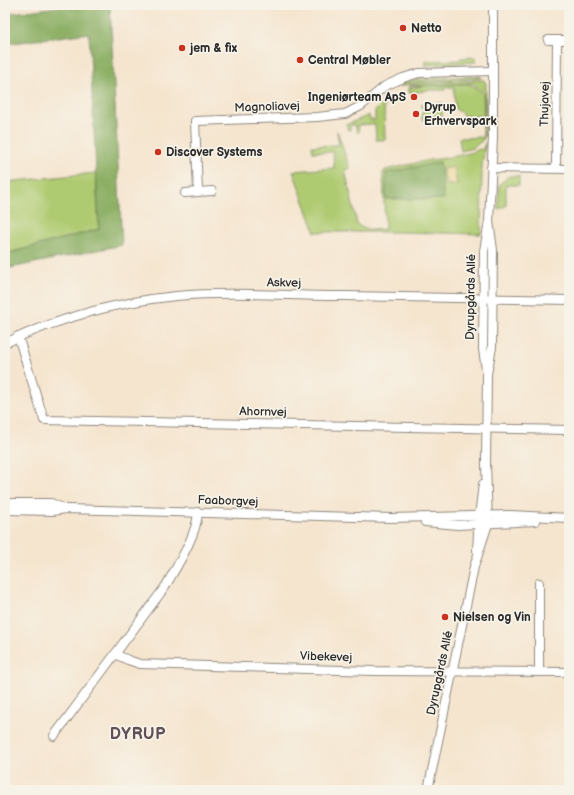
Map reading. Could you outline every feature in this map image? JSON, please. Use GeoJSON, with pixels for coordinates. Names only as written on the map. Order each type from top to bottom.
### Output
{"type":"FeatureCollection","features":[{"type":"Feature","properties":{"kind":"street","name":"Dyrupgårds Allé"},"geometry":{"type":"LineString","coordinates":[[428,790],[476,560],[488,520],[486,464],[487,374],[483,350],[483,298],[484,251],[489,220],[493,138],[493,5]]}},
{"type":"Feature","properties":{"kind":"street"},"geometry":{"type":"LineString","coordinates":[[548,40],[566,40]]}},
{"type":"Feature","properties":{"kind":"street","name":"Thujavej"},"geometry":{"type":"LineString","coordinates":[[556,168],[557,40]]}},
{"type":"Feature","properties":{"kind":"street","name":"Magnoliavej"},"geometry":{"type":"LineString","coordinates":[[198,191],[195,121],[317,117],[345,114],[361,106],[385,86],[419,73],[493,71]]}},
{"type":"Feature","properties":{"kind":"street"},"geometry":{"type":"LineString","coordinates":[[491,168],[569,169]]}},
{"type":"Feature","properties":{"kind":"street"},"geometry":{"type":"LineString","coordinates":[[185,193],[212,191]]}},
{"type":"Feature","properties":{"kind":"street","name":"Dyrupgårds Allé"},"geometry":{"type":"LineString","coordinates":[[487,374],[492,348],[493,298],[493,250],[489,220]]}},
{"type":"Feature","properties":{"kind":"street","name":"Askvej"},"geometry":{"type":"LineString","coordinates":[[5,343],[18,336],[66,319],[108,307],[176,296],[242,294],[569,300]]}},
{"type":"Feature","properties":{"kind":"street","name":"Ahornvej"},"geometry":{"type":"LineString","coordinates":[[18,336],[44,420],[569,430]]}},
{"type":"Feature","properties":{"kind":"street","name":"Dyrupgårds Allé"},"geometry":{"type":"LineString","coordinates":[[476,560],[478,520],[486,464]]}},
{"type":"Feature","properties":{"kind":"street","name":"Faaborgvej"},"geometry":{"type":"LineString","coordinates":[[5,503],[51,504],[66,509]]}},
{"type":"Feature","properties":{"kind":"street","name":"Faaborgvej"},"geometry":{"type":"LineString","coordinates":[[5,510],[66,509],[478,520],[569,518]]}},
{"type":"Feature","properties":{"kind":"street"},"geometry":{"type":"LineString","coordinates":[[54,736],[165,587],[178,564],[198,521],[198,512]]}},
{"type":"Feature","properties":{"kind":"street"},"geometry":{"type":"LineString","coordinates":[[539,583],[539,672]]}},
{"type":"Feature","properties":{"kind":"street","name":"Vibekevej"},"geometry":{"type":"LineString","coordinates":[[115,654],[140,664],[370,671],[569,672]]}},
{"type":"Feature","properties":{"kind":"green space"},"geometry":{"type":"Polygon","coordinates":[[[73,5],[110,5],[122,245],[5,269],[5,254],[99,229],[89,33],[5,44],[5,14],[73,5]]]}},
{"type":"Feature","properties":{"kind":"green space"},"geometry":{"type":"Polygon","coordinates":[[[475,57],[477,62],[425,65],[426,61],[460,60],[461,58],[475,57]]]}},
{"type":"Feature","properties":{"kind":"green space"},"geometry":{"type":"Polygon","coordinates":[[[479,76],[481,78],[416,82],[399,87],[401,83],[418,79],[479,76]]]}},
{"type":"Feature","properties":{"kind":"green space"},"geometry":{"type":"Polygon","coordinates":[[[484,80],[486,84],[486,137],[484,93],[474,83],[409,86],[418,83],[484,80]]]}},
{"type":"Feature","properties":{"kind":"green space"},"geometry":{"type":"Polygon","coordinates":[[[468,84],[475,86],[483,94],[484,139],[473,148],[461,151],[459,138],[483,137],[482,116],[463,116],[461,112],[455,109],[454,87],[445,88],[445,90],[424,90],[409,93],[409,88],[468,84]]]}},
{"type":"Feature","properties":{"kind":"green space"},"geometry":{"type":"Polygon","coordinates":[[[384,102],[385,140],[376,140],[375,124],[358,125],[359,132],[357,132],[355,125],[350,126],[350,130],[348,130],[346,125],[369,115],[370,120],[375,120],[375,111],[384,102]]]}},
{"type":"Feature","properties":{"kind":"green space"},"geometry":{"type":"Polygon","coordinates":[[[442,103],[442,119],[422,120],[422,112],[426,109],[422,107],[422,104],[442,103]]]}},
{"type":"Feature","properties":{"kind":"green space"},"geometry":{"type":"Polygon","coordinates":[[[337,131],[350,168],[345,170],[357,224],[370,230],[385,229],[383,173],[385,170],[466,154],[479,149],[482,150],[486,142],[482,164],[481,234],[315,232],[293,171],[334,168],[333,152],[313,152],[312,146],[339,145],[337,131]]]}},
{"type":"Feature","properties":{"kind":"green space"},"geometry":{"type":"Polygon","coordinates":[[[440,162],[444,199],[386,199],[386,173],[440,162]]]}},
{"type":"Feature","properties":{"kind":"green space"},"geometry":{"type":"Polygon","coordinates":[[[96,173],[99,229],[5,254],[5,182],[96,173]]]}},
{"type":"Feature","properties":{"kind":"green space"},"geometry":{"type":"Polygon","coordinates":[[[509,176],[519,176],[519,185],[506,185],[506,206],[498,209],[499,185],[509,176]]]}},
{"type":"Feature","properties":{"kind":"sand"},"geometry":{"type":"Polygon","coordinates":[[[454,167],[457,184],[446,185],[443,169],[454,167]]]}},
{"type":"Feature","properties":{"kind":"place","name":"Netto"},"geometry":{"type":"Point","coordinates":[403,28]}},
{"type":"Feature","properties":{"kind":"place","name":"jem & fix"},"geometry":{"type":"Point","coordinates":[182,48]}},
{"type":"Feature","properties":{"kind":"place","name":"Central Møbler"},"geometry":{"type":"Point","coordinates":[300,60]}},
{"type":"Feature","properties":{"kind":"place","name":"Ingeniørteam ApS"},"geometry":{"type":"Point","coordinates":[414,97]}},
{"type":"Feature","properties":{"kind":"place","name":"Dyrup Erhvervspark"},"geometry":{"type":"Point","coordinates":[416,114]}},
{"type":"Feature","properties":{"kind":"place","name":"Discover Systems"},"geometry":{"type":"Point","coordinates":[158,152]}},
{"type":"Feature","properties":{"kind":"place","name":"Nielsen og Vin"},"geometry":{"type":"Point","coordinates":[445,617]}},
{"type":"Feature","properties":{"kind":"district","name":"DYRUP"},"geometry":{"type":"Point","coordinates":[138,734]}}]}
